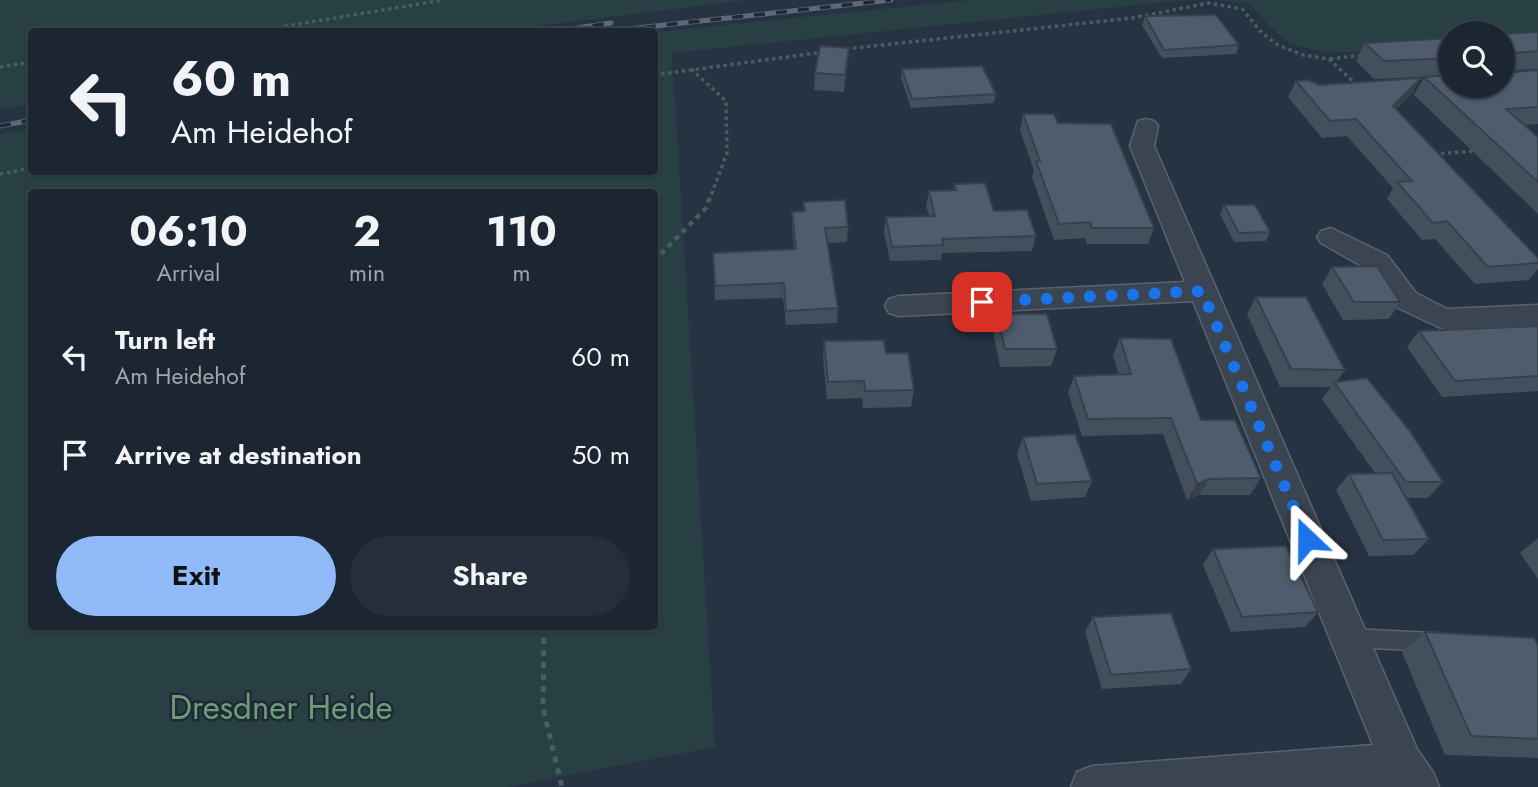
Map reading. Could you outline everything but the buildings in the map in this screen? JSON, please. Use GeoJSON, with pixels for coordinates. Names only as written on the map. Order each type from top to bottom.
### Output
{"type":"FeatureCollection","features":[{"type":"Feature","properties":{"kind":"street"},"geometry":{"type":"LineString","coordinates":[[1093,787],[1410,776],[1349,638],[1142,146],[1146,126]]}},
{"type":"Feature","properties":{"kind":"street"},"geometry":{"type":"LineString","coordinates":[[1331,237],[1377,262],[1406,300],[1443,319],[1538,315]]}},
{"type":"Feature","properties":{"kind":"street"},"geometry":{"type":"LineString","coordinates":[[899,306],[1202,291]]}},
{"type":"Feature","properties":{"kind":"lane"},"geometry":{"type":"LineString","coordinates":[[1349,638],[1457,643]]}},
{"type":"Feature","properties":{"kind":"path"},"geometry":{"type":"LineString","coordinates":[[274,28],[443,0]]}},
{"type":"Feature","properties":{"kind":"path"},"geometry":{"type":"LineString","coordinates":[[846,49],[1132,18],[1209,3],[1242,9],[1262,33],[1278,45],[1303,55],[1329,59],[1370,54]]}},
{"type":"Feature","properties":{"kind":"path"},"geometry":{"type":"LineString","coordinates":[[658,74],[833,51]]}},
{"type":"Feature","properties":{"kind":"path"},"geometry":{"type":"LineString","coordinates":[[1329,59],[1361,89]]}},
{"type":"Feature","properties":{"kind":"path"},"geometry":{"type":"LineString","coordinates":[[0,66],[28,62]]}},
{"type":"Feature","properties":{"kind":"path"},"geometry":{"type":"LineString","coordinates":[[658,257],[706,208],[727,153],[726,101],[691,69]]}},
{"type":"Feature","properties":{"kind":"path"},"geometry":{"type":"LineString","coordinates":[[1436,160],[1429,154],[1484,150]]}},
{"type":"Feature","properties":{"kind":"path"},"geometry":{"type":"LineString","coordinates":[[0,174],[28,169]]}},
{"type":"Feature","properties":{"kind":"path"},"geometry":{"type":"LineString","coordinates":[[544,630],[543,708],[562,787]]}},
{"type":"Feature","properties":{"kind":"green space"},"geometry":{"type":"Polygon","coordinates":[[[0,0],[748,0],[522,28],[28,28],[28,104],[0,109],[0,0]]]}},
{"type":"Feature","properties":{"kind":"green space","name":"Dresdner Heide"},"geometry":{"type":"Polygon","coordinates":[[[971,0],[1185,0],[672,53],[715,747],[507,787],[0,787],[0,134],[28,129],[28,175],[658,175],[658,32],[971,0]]]}},
{"type":"Feature","properties":{"kind":"green space"},"geometry":{"type":"Polygon","coordinates":[[[1219,0],[1538,0],[1538,40],[1515,40],[1515,21],[1438,21],[1438,43],[1371,51],[1330,52],[1287,41],[1270,27],[1250,4],[1219,0]]]}},
{"type":"Feature","properties":{"kind":"railway"},"geometry":{"type":"LineString","coordinates":[[637,28],[891,0]]}},
{"type":"Feature","properties":{"kind":"railway"},"geometry":{"type":"LineString","coordinates":[[577,28],[611,23]]}},
{"type":"Feature","properties":{"kind":"railway"},"geometry":{"type":"LineString","coordinates":[[0,126],[28,121]]}},
{"type":"Feature","properties":{"kind":"route"},"geometry":{"type":"LineString","coordinates":[[982,302],[1202,291],[1307,539]]}}]}
